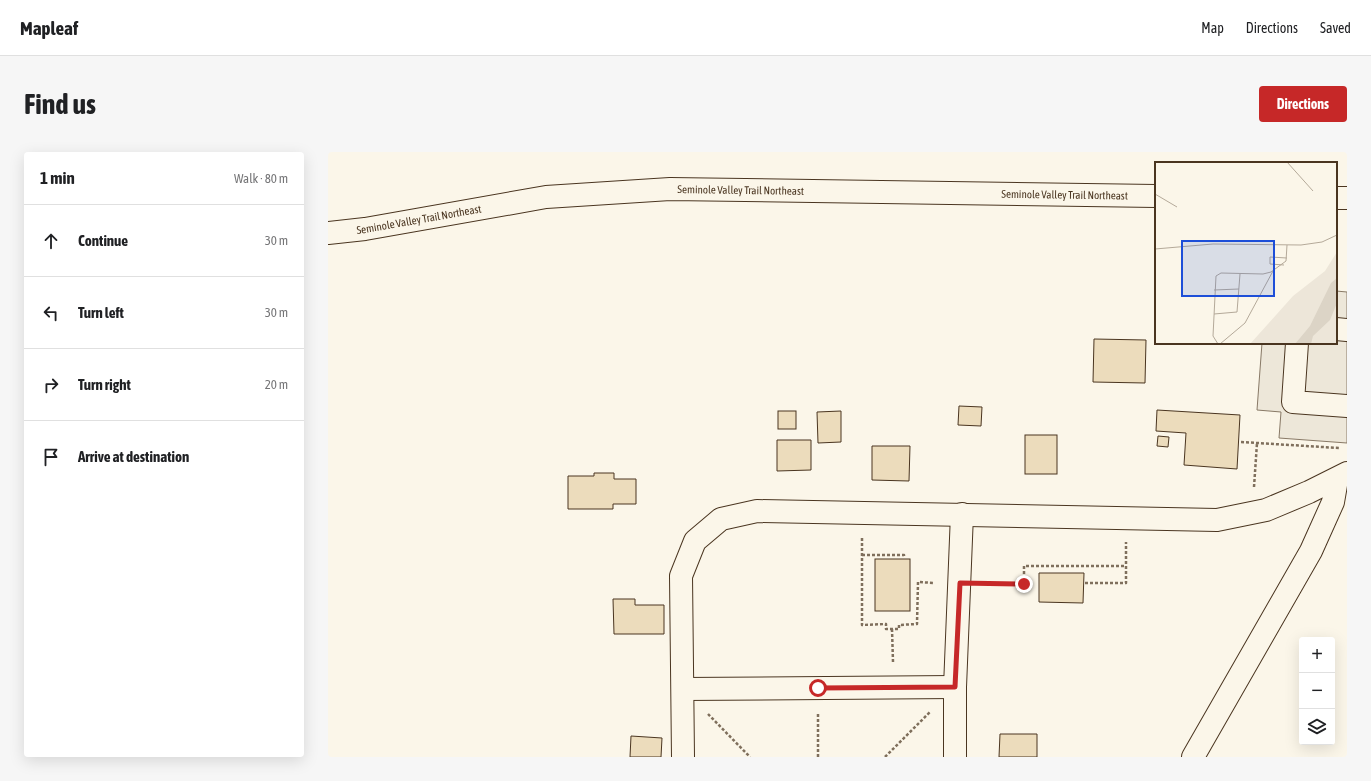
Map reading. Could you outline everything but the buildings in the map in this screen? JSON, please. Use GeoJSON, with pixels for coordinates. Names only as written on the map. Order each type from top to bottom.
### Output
{"type":"FeatureCollection","features":[{"type":"Feature","properties":{"kind":"street","name":"Seminole Valley Trail Northeast"},"geometry":{"type":"LineString","coordinates":[[328,233],[364,229],[546,197],[670,189],[1155,196]]}},
{"type":"Feature","properties":{"kind":"street"},"geometry":{"type":"LineString","coordinates":[[1337,329],[1347,330]]}},
{"type":"Feature","properties":{"kind":"street"},"geometry":{"type":"LineString","coordinates":[[1297,344],[1293,402],[1347,406]]}},
{"type":"Feature","properties":{"kind":"street"},"geometry":{"type":"LineString","coordinates":[[683,757],[681,576],[696,541],[722,519],[757,511],[1217,520],[1266,510],[1342,476]]}},
{"type":"Feature","properties":{"kind":"street"},"geometry":{"type":"LineString","coordinates":[[1194,757],[1310,552],[1333,502],[1342,476]]}},
{"type":"Feature","properties":{"kind":"street"},"geometry":{"type":"LineString","coordinates":[[955,757],[955,687],[962,514]]}},
{"type":"Feature","properties":{"kind":"street"},"geometry":{"type":"LineString","coordinates":[[683,689],[955,687]]}},
{"type":"Feature","properties":{"kind":"path"},"geometry":{"type":"LineString","coordinates":[[1241,442],[1340,448]]}},
{"type":"Feature","properties":{"kind":"path"},"geometry":{"type":"LineString","coordinates":[[862,535],[862,625],[886,624],[886,629],[899,629],[899,625],[917,624],[918,582],[1030,584]]}},
{"type":"Feature","properties":{"kind":"path"},"geometry":{"type":"LineString","coordinates":[[1085,583],[1126,583],[1126,539]]}},
{"type":"Feature","properties":{"kind":"path"},"geometry":{"type":"LineString","coordinates":[[862,555],[904,555],[904,558]]}},
{"type":"Feature","properties":{"kind":"path"},"geometry":{"type":"LineString","coordinates":[[1024,584],[1024,566],[1126,566]]}},
{"type":"Feature","properties":{"kind":"path"},"geometry":{"type":"LineString","coordinates":[[885,757],[955,687]]}},
{"type":"Feature","properties":{"kind":"path"},"geometry":{"type":"LineString","coordinates":[[683,689],[750,757]]}},
{"type":"Feature","properties":{"kind":"shaded area"},"geometry":{"type":"Polygon","coordinates":[[[1337,291],[1347,292],[1347,443],[1279,438],[1281,412],[1257,410],[1262,344],[1337,344],[1337,291]]]}},
{"type":"Feature","properties":{"kind":"route"},"geometry":{"type":"LineString","coordinates":[[818,688],[955,687],[960,583],[1024,584]]}}]}
